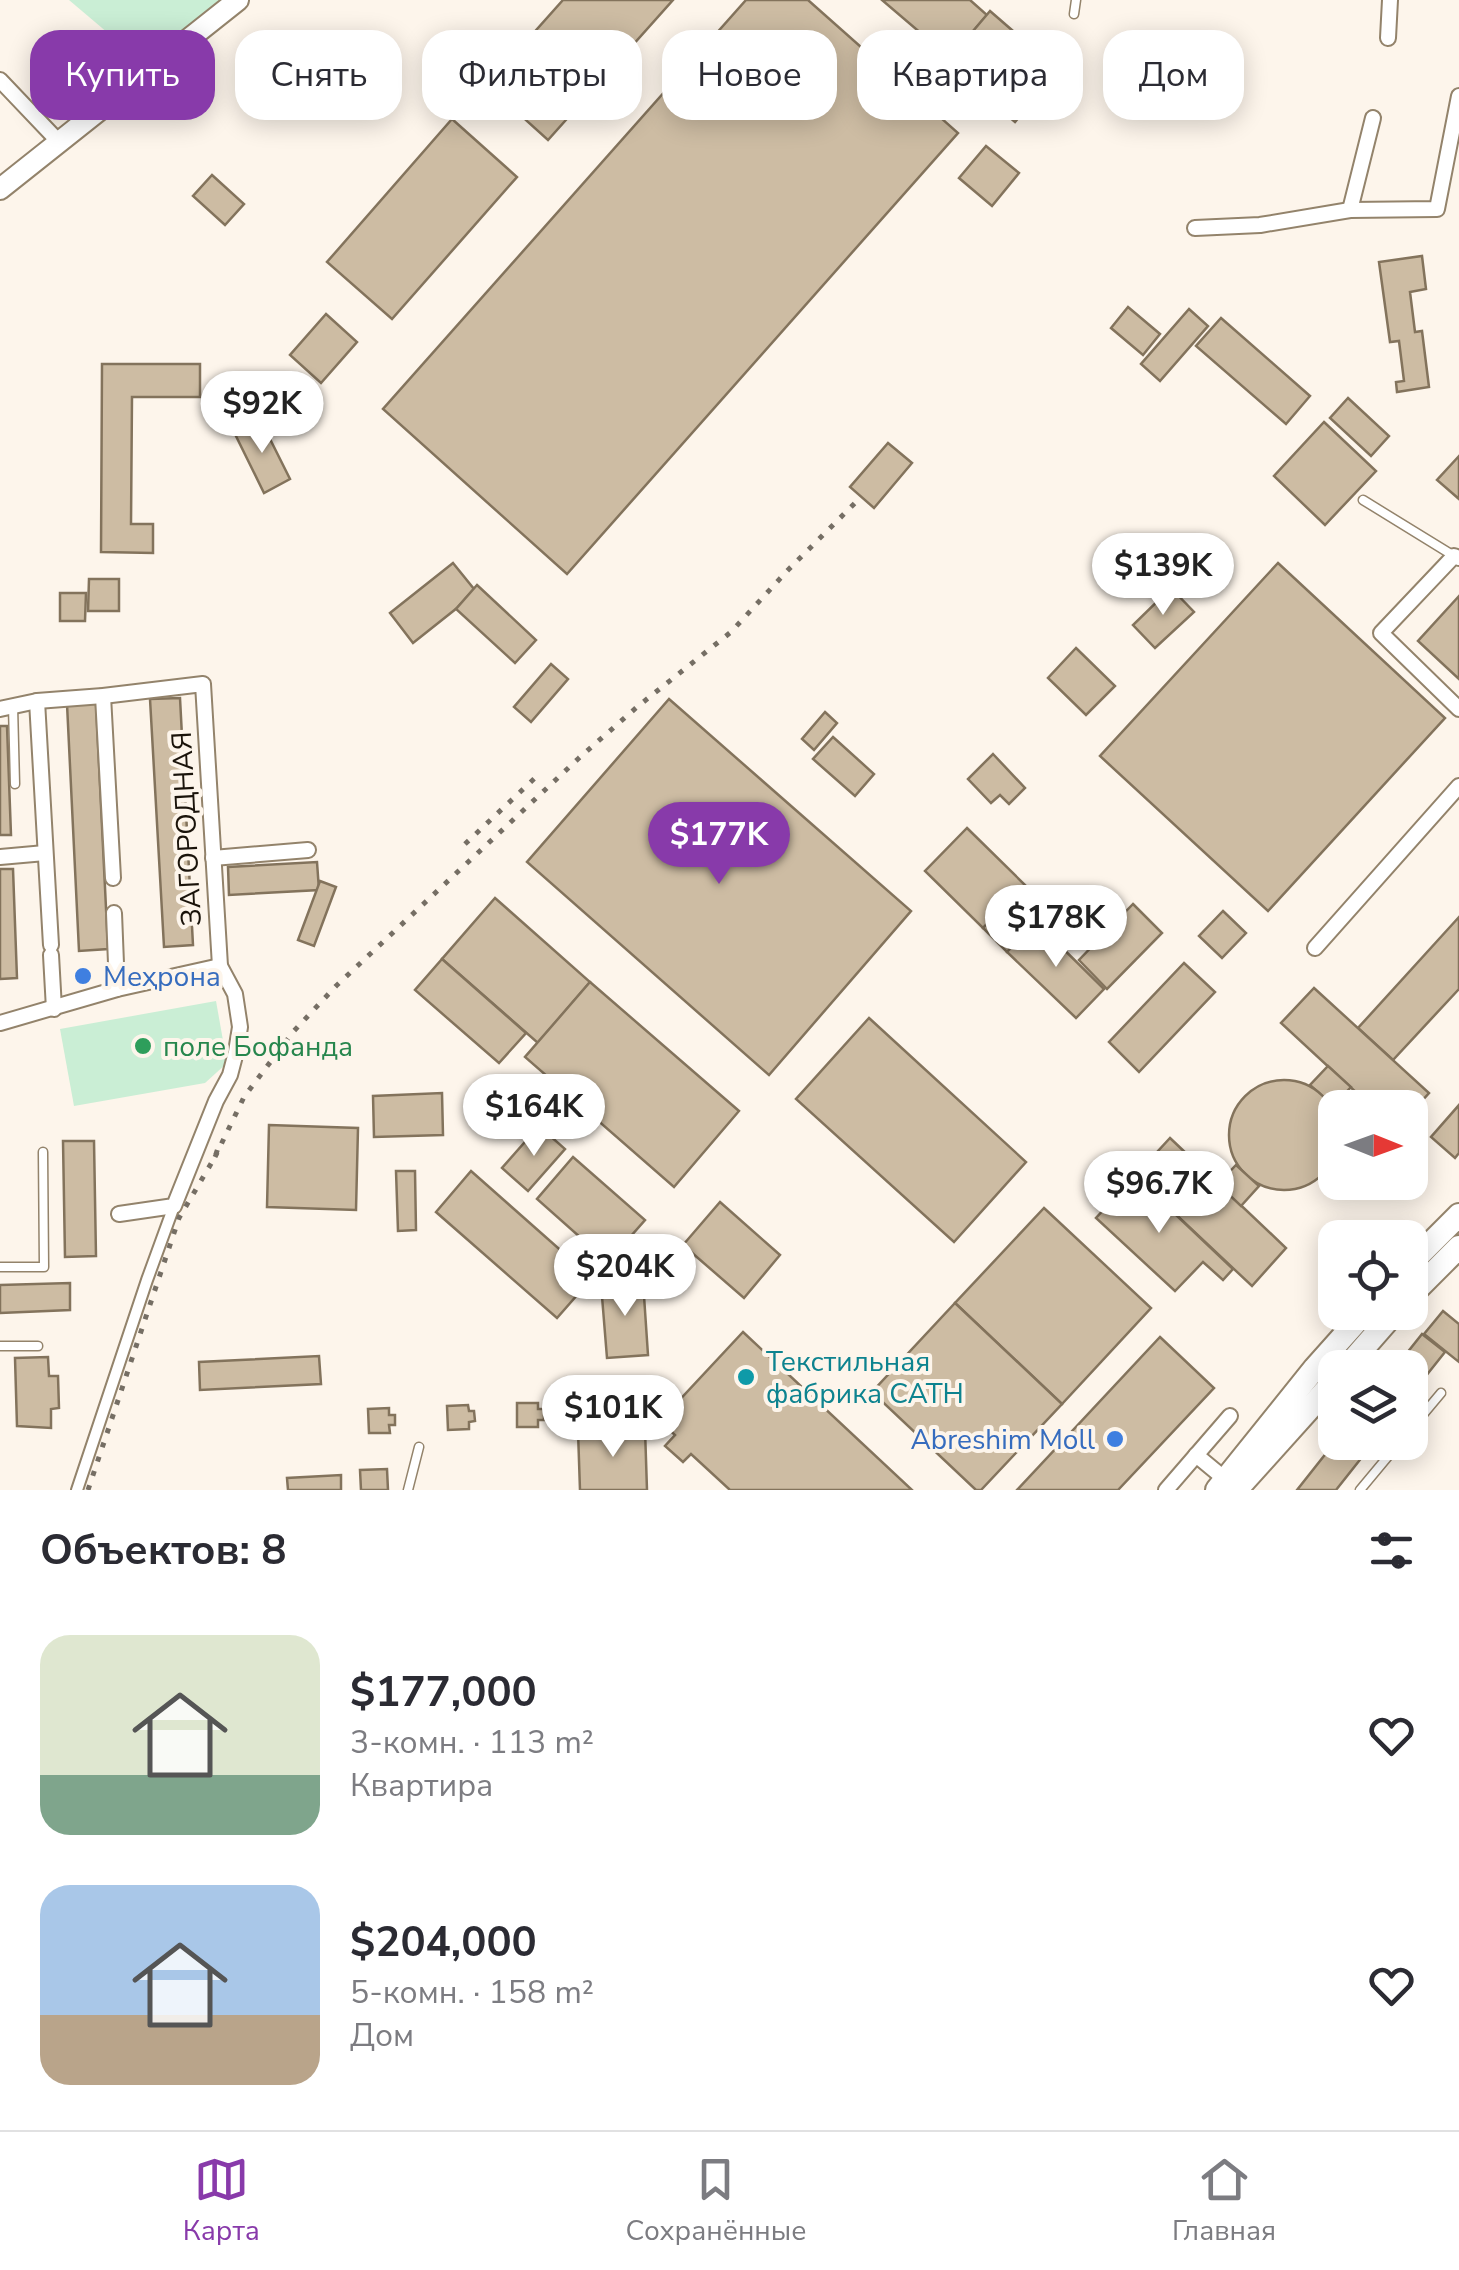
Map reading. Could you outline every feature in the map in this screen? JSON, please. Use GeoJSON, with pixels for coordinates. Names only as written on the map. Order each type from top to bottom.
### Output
{"type":"FeatureCollection","features":[{"type":"Feature","properties":{"kind":"highway"},"geometry":{"type":"LineString","coordinates":[[1428,1246],[1459,1214]]}},
{"type":"Feature","properties":{"kind":"highway"},"geometry":{"type":"LineString","coordinates":[[1428,1278],[1459,1247]]}},
{"type":"Feature","properties":{"kind":"highway"},"geometry":{"type":"LineString","coordinates":[[1233,1487],[1315,1368],[1349,1330]]}},
{"type":"Feature","properties":{"kind":"highway"},"geometry":{"type":"LineString","coordinates":[[1362,1350],[1379,1330]]}},
{"type":"Feature","properties":{"kind":"highway"},"geometry":{"type":"LineString","coordinates":[[1233,1487],[1318,1398]]}},
{"type":"Feature","properties":{"kind":"main road"},"geometry":{"type":"LineString","coordinates":[[0,189],[238,0]]}},
{"type":"Feature","properties":{"kind":"street"},"geometry":{"type":"LineString","coordinates":[[1388,38],[1390,0]]}},
{"type":"Feature","properties":{"kind":"street"},"geometry":{"type":"LineString","coordinates":[[0,80],[58,142]]}},
{"type":"Feature","properties":{"kind":"street"},"geometry":{"type":"LineString","coordinates":[[1194,228],[1260,225],[1350,210],[1436,209],[1459,96]]}},
{"type":"Feature","properties":{"kind":"street"},"geometry":{"type":"LineString","coordinates":[[1350,210],[1373,118]]}},
{"type":"Feature","properties":{"kind":"street"},"geometry":{"type":"LineString","coordinates":[[1457,557],[1381,633],[1459,709]]}},
{"type":"Feature","properties":{"kind":"street","name":"ЗАГОРОДНАЯ"},"geometry":{"type":"LineString","coordinates":[[6,707],[203,684],[220,966],[235,994],[240,1027],[230,1075],[174,1206]]}},
{"type":"Feature","properties":{"kind":"street"},"geometry":{"type":"LineString","coordinates":[[103,696],[113,878]]}},
{"type":"Feature","properties":{"kind":"street"},"geometry":{"type":"LineString","coordinates":[[38,701],[54,1009]]}},
{"type":"Feature","properties":{"kind":"street"},"geometry":{"type":"LineString","coordinates":[[1316,948],[1459,786]]}},
{"type":"Feature","properties":{"kind":"street"},"geometry":{"type":"LineString","coordinates":[[213,858],[308,850]]}},
{"type":"Feature","properties":{"kind":"street"},"geometry":{"type":"LineString","coordinates":[[0,857],[46,852]]}},
{"type":"Feature","properties":{"kind":"street"},"geometry":{"type":"LineString","coordinates":[[114,913],[117,990]]}},
{"type":"Feature","properties":{"kind":"street"},"geometry":{"type":"LineString","coordinates":[[0,1023],[220,966]]}},
{"type":"Feature","properties":{"kind":"street"},"geometry":{"type":"LineString","coordinates":[[76,1490],[174,1206],[119,1214]]}},
{"type":"Feature","properties":{"kind":"street"},"geometry":{"type":"LineString","coordinates":[[1166,1490],[1230,1416]]}},
{"type":"Feature","properties":{"kind":"street"},"geometry":{"type":"LineString","coordinates":[[1196,1456],[1233,1487]]}},
{"type":"Feature","properties":{"kind":"lane"},"geometry":{"type":"LineString","coordinates":[[1074,14],[1076,0]]}},
{"type":"Feature","properties":{"kind":"lane"},"geometry":{"type":"LineString","coordinates":[[1363,500],[1457,557]]}},
{"type":"Feature","properties":{"kind":"lane"},"geometry":{"type":"LineString","coordinates":[[6,707],[15,784]]}},
{"type":"Feature","properties":{"kind":"lane"},"geometry":{"type":"LineString","coordinates":[[0,1267],[44,1267],[43,1152]]}},
{"type":"Feature","properties":{"kind":"lane"},"geometry":{"type":"LineString","coordinates":[[0,1346],[38,1346]]}},
{"type":"Feature","properties":{"kind":"lane"},"geometry":{"type":"LineString","coordinates":[[1428,1409],[1441,1393]]}},
{"type":"Feature","properties":{"kind":"lane"},"geometry":{"type":"LineString","coordinates":[[408,1490],[419,1447]]}},
{"type":"Feature","properties":{"kind":"lane"},"geometry":{"type":"LineString","coordinates":[[1360,1490],[1385,1460]]}},
{"type":"Feature","properties":{"kind":"green space"},"geometry":{"type":"Polygon","coordinates":[[[69,0],[219,0],[186,30],[104,30],[69,0]]]}},
{"type":"Feature","properties":{"kind":"green space","name":"поле Бофанда"},"geometry":{"type":"Polygon","coordinates":[[[216,1001],[227,1063],[205,1083],[74,1106],[60,1029],[216,1001]]]}},
{"type":"Feature","properties":{"kind":"building"},"geometry":{"type":"Polygon","coordinates":[[[563,0],[673,0],[642,35],[642,30],[536,30],[563,0]]]}},
{"type":"Feature","properties":{"kind":"building"},"geometry":{"type":"Polygon","coordinates":[[[746,0],[808,0],[857,43],[857,120],[943,120],[958,133],[567,574],[383,409],[662,95],[662,120],[837,120],[837,30],[719,30],[746,0]]]}},
{"type":"Feature","properties":{"kind":"building"},"geometry":{"type":"Polygon","coordinates":[[[882,0],[970,0],[987,15],[974,30],[917,30],[882,0]]]}},
{"type":"Feature","properties":{"kind":"building"},"geometry":{"type":"Polygon","coordinates":[[[990,11],[1012,30],[974,30],[990,11]]]}},
{"type":"Feature","properties":{"kind":"building"},"geometry":{"type":"Polygon","coordinates":[[[451,120],[517,177],[392,319],[327,262],[451,120]]]}},
{"type":"Feature","properties":{"kind":"building"},"geometry":{"type":"Polygon","coordinates":[[[526,120],[566,120],[548,140],[526,120]]]}},
{"type":"Feature","properties":{"kind":"building"},"geometry":{"type":"Polygon","coordinates":[[[986,146],[1019,173],[992,206],[959,178],[986,146]]]}},
{"type":"Feature","properties":{"kind":"building"},"geometry":{"type":"Polygon","coordinates":[[[212,175],[244,204],[225,225],[193,196],[212,175]]]}},
{"type":"Feature","properties":{"kind":"building"},"geometry":{"type":"Polygon","coordinates":[[[1422,256],[1426,289],[1410,292],[1415,332],[1422,331],[1429,387],[1397,392],[1396,382],[1404,381],[1399,341],[1390,342],[1379,262],[1422,256]]]}},
{"type":"Feature","properties":{"kind":"building"},"geometry":{"type":"Polygon","coordinates":[[[1128,307],[1160,334],[1143,355],[1111,328],[1128,307]]]}},
{"type":"Feature","properties":{"kind":"building"},"geometry":{"type":"Polygon","coordinates":[[[1189,309],[1208,326],[1160,381],[1141,364],[1189,309]]]}},
{"type":"Feature","properties":{"kind":"building"},"geometry":{"type":"Polygon","coordinates":[[[326,314],[357,342],[321,383],[290,355],[326,314]]]}},
{"type":"Feature","properties":{"kind":"building"},"geometry":{"type":"Polygon","coordinates":[[[1221,318],[1310,396],[1286,424],[1196,346],[1221,318]]]}},
{"type":"Feature","properties":{"kind":"building"},"geometry":{"type":"Polygon","coordinates":[[[102,364],[200,364],[200,397],[132,397],[131,524],[153,524],[153,553],[101,552],[102,364]]]}},
{"type":"Feature","properties":{"kind":"building"},"geometry":{"type":"Polygon","coordinates":[[[1348,398],[1389,436],[1371,456],[1330,418],[1348,398]]]}},
{"type":"Feature","properties":{"kind":"building"},"geometry":{"type":"Polygon","coordinates":[[[260,419],[290,479],[264,493],[234,432],[260,419]]]}},
{"type":"Feature","properties":{"kind":"building"},"geometry":{"type":"Polygon","coordinates":[[[1324,422],[1376,471],[1325,525],[1274,476],[1324,422]]]}},
{"type":"Feature","properties":{"kind":"building"},"geometry":{"type":"Polygon","coordinates":[[[888,443],[912,463],[874,508],[850,487],[888,443]]]}},
{"type":"Feature","properties":{"kind":"building"},"geometry":{"type":"Polygon","coordinates":[[[1459,456],[1459,499],[1437,480],[1459,456]]]}},
{"type":"Feature","properties":{"kind":"building"},"geometry":{"type":"Polygon","coordinates":[[[453,563],[474,589],[413,643],[390,613],[453,563]]]}},
{"type":"Feature","properties":{"kind":"building"},"geometry":{"type":"Polygon","coordinates":[[[1278,563],[1445,718],[1268,911],[1100,756],[1278,563]]]}},
{"type":"Feature","properties":{"kind":"building"},"geometry":{"type":"Polygon","coordinates":[[[89,579],[119,579],[119,611],[88,611],[89,579]]]}},
{"type":"Feature","properties":{"kind":"building"},"geometry":{"type":"Polygon","coordinates":[[[477,585],[536,640],[515,663],[456,609],[477,585]]]}},
{"type":"Feature","properties":{"kind":"building"},"geometry":{"type":"Polygon","coordinates":[[[1171,588],[1194,612],[1155,648],[1133,625],[1171,588]]]}},
{"type":"Feature","properties":{"kind":"building"},"geometry":{"type":"Polygon","coordinates":[[[60,593],[86,593],[85,621],[60,621],[60,593]]]}},
{"type":"Feature","properties":{"kind":"building"},"geometry":{"type":"Polygon","coordinates":[[[1459,596],[1459,679],[1418,641],[1459,596]]]}},
{"type":"Feature","properties":{"kind":"building"},"geometry":{"type":"Polygon","coordinates":[[[1076,648],[1115,686],[1086,715],[1048,678],[1076,648]]]}},
{"type":"Feature","properties":{"kind":"building"},"geometry":{"type":"Polygon","coordinates":[[[551,664],[568,679],[531,722],[514,707],[551,664]]]}},
{"type":"Feature","properties":{"kind":"building"},"geometry":{"type":"Polygon","coordinates":[[[180,698],[193,945],[164,947],[150,699],[180,698]]]}},
{"type":"Feature","properties":{"kind":"building"},"geometry":{"type":"Polygon","coordinates":[[[669,699],[911,911],[769,1075],[527,862],[669,699]]]}},
{"type":"Feature","properties":{"kind":"building"},"geometry":{"type":"Polygon","coordinates":[[[96,703],[108,949],[79,951],[67,704],[96,703]]]}},
{"type":"Feature","properties":{"kind":"building"},"geometry":{"type":"Polygon","coordinates":[[[825,712],[837,723],[814,750],[802,739],[825,712]]]}},
{"type":"Feature","properties":{"kind":"building"},"geometry":{"type":"Polygon","coordinates":[[[0,726],[7,726],[11,835],[0,835],[0,726]]]}},
{"type":"Feature","properties":{"kind":"building"},"geometry":{"type":"Polygon","coordinates":[[[833,737],[874,774],[855,796],[813,759],[833,737]]]}},
{"type":"Feature","properties":{"kind":"building"},"geometry":{"type":"Polygon","coordinates":[[[993,754],[1025,788],[1009,804],[1000,795],[991,803],[968,779],[993,754]]]}},
{"type":"Feature","properties":{"kind":"building"},"geometry":{"type":"Polygon","coordinates":[[[967,828],[1025,885],[983,928],[925,871],[967,828]]]}},
{"type":"Feature","properties":{"kind":"building"},"geometry":{"type":"Polygon","coordinates":[[[317,862],[319,890],[229,895],[228,867],[317,862]]]}},
{"type":"Feature","properties":{"kind":"building"},"geometry":{"type":"Polygon","coordinates":[[[0,869],[13,869],[17,978],[0,979],[0,869]]]}},
{"type":"Feature","properties":{"kind":"building"},"geometry":{"type":"Polygon","coordinates":[[[320,881],[336,887],[314,946],[298,940],[320,881]]]}},
{"type":"Feature","properties":{"kind":"building"},"geometry":{"type":"Polygon","coordinates":[[[495,898],[590,982],[538,1043],[442,959],[495,898]]]}},
{"type":"Feature","properties":{"kind":"building"},"geometry":{"type":"Polygon","coordinates":[[[1012,898],[1036,922],[1007,952],[983,928],[1012,898]]]}},
{"type":"Feature","properties":{"kind":"building"},"geometry":{"type":"Polygon","coordinates":[[[1133,904],[1162,933],[1107,989],[1079,960],[1133,904]]]}},
{"type":"Feature","properties":{"kind":"building"},"geometry":{"type":"Polygon","coordinates":[[[1223,911],[1246,933],[1222,958],[1199,936],[1223,911]]]}},
{"type":"Feature","properties":{"kind":"building"},"geometry":{"type":"Polygon","coordinates":[[[1459,917],[1459,989],[1393,1060],[1358,1028],[1459,917]]]}},
{"type":"Feature","properties":{"kind":"building"},"geometry":{"type":"Polygon","coordinates":[[[1036,922],[1104,989],[1076,1018],[1007,952],[1036,922]]]}},
{"type":"Feature","properties":{"kind":"building"},"geometry":{"type":"Polygon","coordinates":[[[442,959],[526,1033],[499,1063],[415,990],[442,959]]]}},
{"type":"Feature","properties":{"kind":"building"},"geometry":{"type":"Polygon","coordinates":[[[1184,963],[1215,992],[1139,1072],[1109,1042],[1184,963]]]}},
{"type":"Feature","properties":{"kind":"building"},"geometry":{"type":"Polygon","coordinates":[[[590,982],[739,1111],[674,1187],[525,1057],[590,982]]]}},
{"type":"Feature","properties":{"kind":"building"},"geometry":{"type":"Polygon","coordinates":[[[1314,988],[1426,1090],[1354,1090],[1281,1023],[1314,988]]]}},
{"type":"Feature","properties":{"kind":"building"},"geometry":{"type":"Polygon","coordinates":[[[869,1018],[1026,1162],[954,1242],[796,1099],[869,1018]]]}},
{"type":"Feature","properties":{"kind":"building"},"geometry":{"type":"Polygon","coordinates":[[[1328,1066],[1351,1087],[1318,1092],[1310,1085],[1328,1066]]]}},
{"type":"Feature","properties":{"kind":"building"},"geometry":{"type":"Polygon","coordinates":[[[1273,1081],[1295,1081],[1315,1089],[1318,1178],[1305,1186],[1284,1190],[1253,1181],[1238,1166],[1230,1146],[1230,1124],[1238,1104],[1253,1089],[1273,1081]]]}},
{"type":"Feature","properties":{"kind":"building"},"geometry":{"type":"Polygon","coordinates":[[[442,1093],[443,1135],[374,1137],[373,1096],[442,1093]]]}},
{"type":"Feature","properties":{"kind":"building"},"geometry":{"type":"Polygon","coordinates":[[[1459,1105],[1459,1153],[1455,1158],[1431,1137],[1459,1105]]]}},
{"type":"Feature","properties":{"kind":"building"},"geometry":{"type":"Polygon","coordinates":[[[269,1125],[358,1128],[356,1210],[267,1207],[269,1125]]]}},
{"type":"Feature","properties":{"kind":"building"},"geometry":{"type":"Polygon","coordinates":[[[539,1126],[565,1149],[528,1191],[502,1168],[539,1126]]]}},
{"type":"Feature","properties":{"kind":"building"},"geometry":{"type":"Polygon","coordinates":[[[1170,1138],[1286,1248],[1252,1286],[1135,1176],[1170,1138]]]}},
{"type":"Feature","properties":{"kind":"building"},"geometry":{"type":"Polygon","coordinates":[[[63,1141],[94,1141],[96,1256],[65,1257],[63,1141]]]}},
{"type":"Feature","properties":{"kind":"building"},"geometry":{"type":"Polygon","coordinates":[[[573,1157],[645,1220],[608,1262],[537,1199],[573,1157]]]}},
{"type":"Feature","properties":{"kind":"building"},"geometry":{"type":"Polygon","coordinates":[[[1236,1165],[1259,1186],[1241,1206],[1218,1184],[1236,1165]]]}},
{"type":"Feature","properties":{"kind":"building"},"geometry":{"type":"Polygon","coordinates":[[[396,1171],[415,1171],[416,1230],[398,1231],[396,1171]]]}},
{"type":"Feature","properties":{"kind":"building"},"geometry":{"type":"Polygon","coordinates":[[[471,1171],[592,1278],[557,1318],[436,1212],[471,1171]]]}},
{"type":"Feature","properties":{"kind":"building"},"geometry":{"type":"Polygon","coordinates":[[[1135,1176],[1233,1269],[1223,1280],[1203,1262],[1175,1291],[1096,1218],[1135,1176]]]}},
{"type":"Feature","properties":{"kind":"building"},"geometry":{"type":"Polygon","coordinates":[[[720,1202],[780,1255],[744,1298],[683,1245],[720,1202]]]}},
{"type":"Feature","properties":{"kind":"building"},"geometry":{"type":"Polygon","coordinates":[[[1044,1208],[1151,1308],[1062,1404],[955,1303],[1044,1208]]]}},
{"type":"Feature","properties":{"kind":"building"},"geometry":{"type":"Polygon","coordinates":[[[643,1281],[648,1355],[607,1358],[601,1284],[643,1281]]]}},
{"type":"Feature","properties":{"kind":"building"},"geometry":{"type":"Polygon","coordinates":[[[70,1283],[70,1310],[0,1313],[0,1285],[70,1283]]]}},
{"type":"Feature","properties":{"kind":"building"},"geometry":{"type":"Polygon","coordinates":[[[955,1303],[1062,1404],[981,1490],[976,1490],[872,1392],[955,1303]]]}},
{"type":"Feature","properties":{"kind":"building"},"geometry":{"type":"Polygon","coordinates":[[[1443,1311],[1459,1324],[1459,1362],[1424,1334],[1443,1311]]]}},
{"type":"Feature","properties":{"kind":"building","name":"Текстильная фабрика САТН"},"geometry":{"type":"Polygon","coordinates":[[[743,1332],[912,1490],[730,1490],[691,1454],[683,1462],[665,1446],[675,1435],[660,1421],[743,1332]]]}},
{"type":"Feature","properties":{"kind":"building"},"geometry":{"type":"Polygon","coordinates":[[[1422,1334],[1445,1352],[1428,1373],[1428,1350],[1409,1350],[1422,1334]]]}},
{"type":"Feature","properties":{"kind":"building","name":"Abreshim Moll"},"geometry":{"type":"Polygon","coordinates":[[[1160,1337],[1214,1388],[1118,1490],[1017,1490],[1160,1337]]]}},
{"type":"Feature","properties":{"kind":"building"},"geometry":{"type":"Polygon","coordinates":[[[319,1356],[321,1384],[200,1390],[199,1362],[319,1356]]]}},
{"type":"Feature","properties":{"kind":"building"},"geometry":{"type":"Polygon","coordinates":[[[48,1357],[49,1376],[58,1376],[59,1408],[51,1409],[51,1428],[17,1426],[15,1358],[48,1357]]]}},
{"type":"Feature","properties":{"kind":"building"},"geometry":{"type":"Polygon","coordinates":[[[517,1403],[538,1403],[538,1409],[544,1409],[544,1420],[538,1420],[538,1427],[517,1427],[517,1403]]]}},
{"type":"Feature","properties":{"kind":"building"},"geometry":{"type":"Polygon","coordinates":[[[468,1405],[469,1411],[474,1411],[475,1421],[469,1422],[469,1429],[448,1430],[447,1406],[468,1405]]]}},
{"type":"Feature","properties":{"kind":"building"},"geometry":{"type":"Polygon","coordinates":[[[389,1408],[389,1415],[395,1415],[395,1425],[389,1425],[390,1433],[369,1433],[368,1409],[389,1408]]]}},
{"type":"Feature","properties":{"kind":"building"},"geometry":{"type":"Polygon","coordinates":[[[645,1429],[647,1490],[580,1490],[578,1431],[645,1429]]]}},
{"type":"Feature","properties":{"kind":"building"},"geometry":{"type":"Polygon","coordinates":[[[1321,1460],[1360,1460],[1336,1490],[1297,1490],[1321,1460]]]}},
{"type":"Feature","properties":{"kind":"building"},"geometry":{"type":"Polygon","coordinates":[[[387,1469],[388,1490],[361,1490],[360,1470],[387,1469]]]}},
{"type":"Feature","properties":{"kind":"building"},"geometry":{"type":"Polygon","coordinates":[[[341,1475],[341,1490],[288,1490],[287,1478],[341,1475]]]}},
{"type":"Feature","properties":{"kind":"railway"},"geometry":{"type":"LineString","coordinates":[[215,1157],[244,1097],[293,1032],[336,986],[579,758],[731,632],[855,503]]}},
{"type":"Feature","properties":{"kind":"railway"},"geometry":{"type":"LineString","coordinates":[[465,844],[536,777]]}},
{"type":"Feature","properties":{"kind":"railway"},"geometry":{"type":"LineString","coordinates":[[88,1490],[179,1218],[219,1145]]}},
{"type":"Feature","properties":{"kind":"place","name":"Меҳрона"},"geometry":{"type":"Point","coordinates":[83,976]}},
{"type":"Feature","properties":{"kind":"place","name":"поле Бофанда"},"geometry":{"type":"Point","coordinates":[143,1046]}},
{"type":"Feature","properties":{"kind":"place","name":"Текстильная фабрика САТН"},"geometry":{"type":"Point","coordinates":[746,1377]}},
{"type":"Feature","properties":{"kind":"place","name":"Abreshim Moll"},"geometry":{"type":"Point","coordinates":[1115,1439]}}]}
